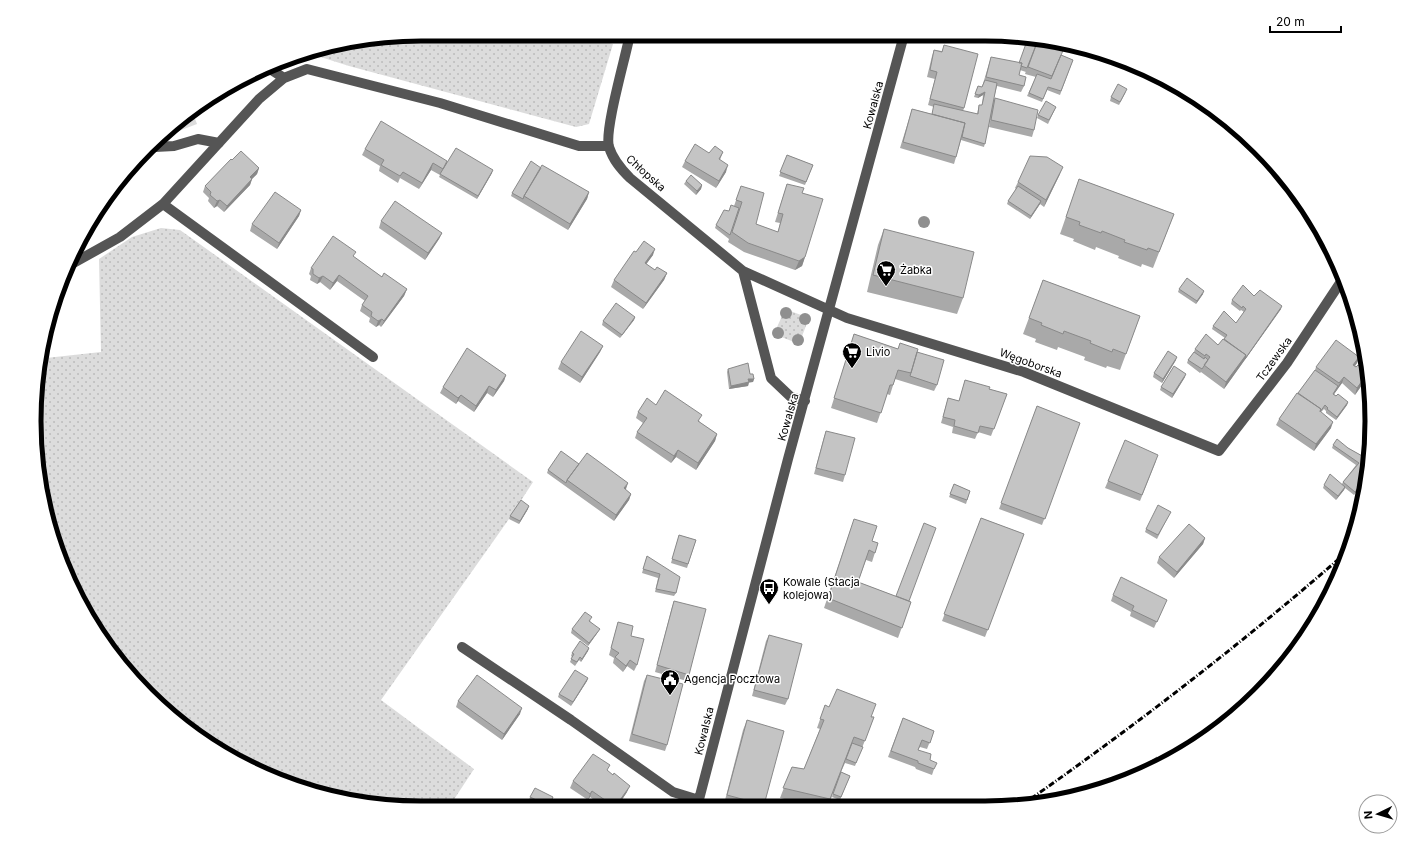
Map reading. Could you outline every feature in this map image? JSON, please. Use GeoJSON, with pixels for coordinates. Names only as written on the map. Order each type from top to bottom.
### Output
{"type":"FeatureCollection","features":[{"type":"Feature","properties":{"kind":"street","name":"Chłopska"},"geometry":{"type":"LineString","coordinates":[[628,41],[610,124],[609,146],[617,164],[630,178],[743,271],[830,310]]}},
{"type":"Feature","properties":{"kind":"street","name":"Kowalska"},"geometry":{"type":"LineString","coordinates":[[699,801],[804,401],[902,41]]}},
{"type":"Feature","properties":{"kind":"street"},"geometry":{"type":"LineString","coordinates":[[76,261],[120,237],[163,204],[259,99],[284,78],[307,69],[440,103],[579,146],[609,146]]}},
{"type":"Feature","properties":{"kind":"street"},"geometry":{"type":"LineString","coordinates":[[274,71],[284,78]]}},
{"type":"Feature","properties":{"kind":"street"},"geometry":{"type":"LineString","coordinates":[[157,147],[174,146],[198,139],[218,143]]}},
{"type":"Feature","properties":{"kind":"street"},"geometry":{"type":"LineString","coordinates":[[163,204],[373,357]]}},
{"type":"Feature","properties":{"kind":"street"},"geometry":{"type":"LineString","coordinates":[[743,271],[771,378],[791,397],[804,401]]}},
{"type":"Feature","properties":{"kind":"street","name":"Tczewska"},"geometry":{"type":"LineString","coordinates":[[1219,452],[1288,363],[1339,284]]}},
{"type":"Feature","properties":{"kind":"street","name":"Węgoborska"},"geometry":{"type":"LineString","coordinates":[[830,310],[847,318],[1024,372],[1219,452]]}},
{"type":"Feature","properties":{"kind":"street"},"geometry":{"type":"LineString","coordinates":[[462,647],[571,720],[673,792],[692,801]]}},
{"type":"Feature","properties":{"kind":"green space"},"geometry":{"type":"Polygon","coordinates":[[[421,41],[602,41],[613,44],[589,124],[576,127],[349,66],[317,56],[371,44],[421,41]]]}},
{"type":"Feature","properties":{"kind":"green space"},"geometry":{"type":"Polygon","coordinates":[[[194,117],[197,124],[175,131],[194,117]]]}},
{"type":"Feature","properties":{"kind":"green space"},"geometry":{"type":"Polygon","coordinates":[[[161,228],[180,230],[533,482],[509,519],[381,700],[474,769],[453,801],[396,800],[347,794],[299,781],[253,762],[210,737],[170,707],[135,672],[105,632],[92,611],[80,589],[61,543],[48,495],[44,471],[41,421],[44,371],[46,358],[101,352],[99,259],[132,237],[161,228]]]}},
{"type":"Feature","properties":{"kind":"green space"},"geometry":{"type":"Polygon","coordinates":[[[785,309],[809,318],[799,344],[774,334],[785,309]]]}},
{"type":"Feature","properties":{"kind":"building"},"geometry":{"type":"Polygon","coordinates":[[[1026,43],[1036,44],[1027,68],[1021,66],[1022,63],[1019,63],[1026,43]]]}},
{"type":"Feature","properties":{"kind":"building"},"geometry":{"type":"Polygon","coordinates":[[[1036,44],[1064,49],[1052,76],[1028,67],[1036,44]]]}},
{"type":"Feature","properties":{"kind":"building"},"geometry":{"type":"Polygon","coordinates":[[[944,45],[978,54],[964,108],[930,99],[937,72],[930,70],[934,50],[942,52],[944,45]]]}},
{"type":"Feature","properties":{"kind":"building"},"geometry":{"type":"Polygon","coordinates":[[[1061,55],[1073,60],[1061,91],[1048,87],[1043,99],[1029,93],[1037,74],[1051,79],[1061,55]]]}},
{"type":"Feature","properties":{"kind":"building"},"geometry":{"type":"Polygon","coordinates":[[[991,57],[1022,63],[1019,75],[1026,77],[1024,86],[986,77],[991,57]]]}},
{"type":"Feature","properties":{"kind":"building"},"geometry":{"type":"Polygon","coordinates":[[[985,80],[997,83],[985,144],[962,137],[965,123],[932,114],[934,104],[978,114],[979,105],[982,105],[985,92],[979,95],[975,94],[978,86],[982,87],[985,80]]]}},
{"type":"Feature","properties":{"kind":"building"},"geometry":{"type":"Polygon","coordinates":[[[1118,84],[1127,89],[1120,102],[1111,97],[1118,84]]]}},
{"type":"Feature","properties":{"kind":"building"},"geometry":{"type":"Polygon","coordinates":[[[995,98],[1038,110],[1034,130],[991,120],[995,98]]]}},
{"type":"Feature","properties":{"kind":"building"},"geometry":{"type":"Polygon","coordinates":[[[1046,101],[1056,107],[1049,120],[1038,115],[1046,101]]]}},
{"type":"Feature","properties":{"kind":"building"},"geometry":{"type":"Polygon","coordinates":[[[912,109],[965,123],[956,157],[903,142],[912,109]]]}},
{"type":"Feature","properties":{"kind":"building"},"geometry":{"type":"Polygon","coordinates":[[[381,121],[447,161],[443,169],[433,163],[422,183],[403,172],[400,176],[381,165],[384,160],[365,149],[381,121]]]}},
{"type":"Feature","properties":{"kind":"building"},"geometry":{"type":"Polygon","coordinates":[[[695,144],[709,153],[715,146],[723,152],[719,159],[728,165],[719,181],[685,161],[695,144]]]}},
{"type":"Feature","properties":{"kind":"building"},"geometry":{"type":"Polygon","coordinates":[[[456,148],[493,170],[478,196],[440,174],[456,148]]]}},
{"type":"Feature","properties":{"kind":"building"},"geometry":{"type":"Polygon","coordinates":[[[241,151],[259,168],[250,177],[252,179],[227,206],[220,200],[217,201],[210,195],[211,192],[205,186],[231,159],[232,160],[241,151]]]}},
{"type":"Feature","properties":{"kind":"building"},"geometry":{"type":"Polygon","coordinates":[[[787,155],[813,165],[806,182],[780,172],[787,155]]]}},
{"type":"Feature","properties":{"kind":"building"},"geometry":{"type":"Polygon","coordinates":[[[1030,156],[1047,157],[1063,167],[1046,200],[1018,182],[1030,156]]]}},
{"type":"Feature","properties":{"kind":"building"},"geometry":{"type":"Polygon","coordinates":[[[531,161],[541,168],[523,199],[512,193],[531,161]]]}},
{"type":"Feature","properties":{"kind":"building"},"geometry":{"type":"Polygon","coordinates":[[[542,165],[589,192],[570,224],[524,196],[542,165]]]}},
{"type":"Feature","properties":{"kind":"building"},"geometry":{"type":"Polygon","coordinates":[[[691,175],[702,185],[697,191],[686,181],[691,175]]]}},
{"type":"Feature","properties":{"kind":"building"},"geometry":{"type":"Polygon","coordinates":[[[1079,179],[1174,214],[1159,252],[1148,248],[1147,250],[1124,242],[1125,240],[1102,231],[1101,233],[1079,225],[1080,222],[1066,217],[1079,179]]]}},
{"type":"Feature","properties":{"kind":"building"},"geometry":{"type":"Polygon","coordinates":[[[787,184],[804,188],[802,193],[823,199],[805,257],[799,261],[748,243],[732,232],[742,202],[736,200],[741,186],[764,193],[756,224],[778,232],[783,214],[778,213],[787,184]]]}},
{"type":"Feature","properties":{"kind":"building"},"geometry":{"type":"Polygon","coordinates":[[[1018,186],[1041,201],[1031,216],[1008,201],[1018,186]]]}},
{"type":"Feature","properties":{"kind":"building"},"geometry":{"type":"Polygon","coordinates":[[[275,192],[301,210],[279,243],[252,224],[275,192]]]}},
{"type":"Feature","properties":{"kind":"building"},"geometry":{"type":"Polygon","coordinates":[[[395,201],[442,233],[428,253],[381,221],[395,201]]]}},
{"type":"Feature","properties":{"kind":"building"},"geometry":{"type":"Polygon","coordinates":[[[731,205],[739,208],[730,235],[716,225],[724,210],[729,211],[731,205]]]}},
{"type":"Feature","properties":{"kind":"building"},"geometry":{"type":"Polygon","coordinates":[[[884,229],[974,252],[963,298],[873,275],[884,229]]]}},
{"type":"Feature","properties":{"kind":"building"},"geometry":{"type":"Polygon","coordinates":[[[333,236],[356,252],[353,256],[382,277],[384,273],[407,289],[384,321],[382,319],[378,321],[371,316],[372,312],[362,305],[368,296],[339,275],[333,283],[323,276],[319,278],[313,274],[313,269],[311,268],[333,236]]]}},
{"type":"Feature","properties":{"kind":"building"},"geometry":{"type":"Polygon","coordinates":[[[644,241],[655,249],[645,263],[655,270],[657,267],[667,273],[646,303],[614,280],[634,251],[636,252],[644,241]]]}},
{"type":"Feature","properties":{"kind":"building"},"geometry":{"type":"Polygon","coordinates":[[[1187,278],[1204,291],[1197,301],[1179,289],[1187,278]]]}},
{"type":"Feature","properties":{"kind":"building"},"geometry":{"type":"Polygon","coordinates":[[[1043,280],[1140,316],[1126,354],[1113,349],[1112,352],[1090,343],[1091,341],[1064,331],[1063,334],[1041,325],[1042,323],[1029,318],[1043,280]]]}},
{"type":"Feature","properties":{"kind":"building"},"geometry":{"type":"Polygon","coordinates":[[[1243,285],[1254,296],[1260,290],[1282,306],[1245,359],[1246,355],[1224,339],[1227,335],[1213,326],[1224,311],[1236,323],[1246,309],[1243,306],[1242,308],[1232,300],[1243,285]]]}},
{"type":"Feature","properties":{"kind":"building"},"geometry":{"type":"Polygon","coordinates":[[[616,303],[635,317],[622,335],[603,321],[616,303]]]}},
{"type":"Feature","properties":{"kind":"building"},"geometry":{"type":"Polygon","coordinates":[[[581,331],[603,346],[582,377],[561,362],[581,331]]]}},
{"type":"Feature","properties":{"kind":"building"},"geometry":{"type":"Polygon","coordinates":[[[854,334],[898,349],[900,343],[918,349],[911,373],[898,370],[893,385],[890,385],[881,413],[834,398],[854,334]]]}},
{"type":"Feature","properties":{"kind":"building"},"geometry":{"type":"Polygon","coordinates":[[[1206,334],[1218,345],[1223,339],[1246,355],[1226,382],[1204,365],[1210,357],[1206,354],[1205,356],[1195,349],[1206,334]]]}},
{"type":"Feature","properties":{"kind":"building"},"geometry":{"type":"Polygon","coordinates":[[[1336,340],[1359,357],[1353,365],[1356,367],[1358,365],[1361,368],[1363,380],[1357,388],[1344,377],[1339,383],[1316,367],[1336,340]]]}},
{"type":"Feature","properties":{"kind":"building"},"geometry":{"type":"Polygon","coordinates":[[[467,348],[506,375],[496,390],[489,386],[476,406],[461,395],[458,398],[443,387],[467,348]]]}},
{"type":"Feature","properties":{"kind":"building"},"geometry":{"type":"Polygon","coordinates":[[[1168,351],[1177,357],[1163,379],[1154,373],[1168,351]]]}},
{"type":"Feature","properties":{"kind":"building"},"geometry":{"type":"Polygon","coordinates":[[[917,352],[944,360],[937,385],[910,376],[917,352]]]}},
{"type":"Feature","properties":{"kind":"building"},"geometry":{"type":"Polygon","coordinates":[[[1194,352],[1208,360],[1202,369],[1188,360],[1194,352]]]}},
{"type":"Feature","properties":{"kind":"building"},"geometry":{"type":"Polygon","coordinates":[[[748,363],[750,374],[753,374],[754,379],[748,379],[749,382],[731,386],[728,369],[748,363]]]}},
{"type":"Feature","properties":{"kind":"building"},"geometry":{"type":"Polygon","coordinates":[[[1174,366],[1186,374],[1173,394],[1161,387],[1174,366]]]}},
{"type":"Feature","properties":{"kind":"building"},"geometry":{"type":"Polygon","coordinates":[[[1315,370],[1338,386],[1333,394],[1336,396],[1338,394],[1348,402],[1337,417],[1327,409],[1328,408],[1325,405],[1320,412],[1321,409],[1298,393],[1315,370]]]}},
{"type":"Feature","properties":{"kind":"building"},"geometry":{"type":"Polygon","coordinates":[[[965,380],[990,387],[989,389],[1007,394],[994,429],[980,426],[978,433],[954,426],[955,420],[943,417],[948,398],[959,401],[965,380]]]}},
{"type":"Feature","properties":{"kind":"building"},"geometry":{"type":"Polygon","coordinates":[[[665,390],[702,415],[698,421],[717,434],[698,463],[678,450],[674,456],[637,432],[647,418],[638,412],[647,398],[656,405],[665,390]]]}},
{"type":"Feature","properties":{"kind":"building"},"geometry":{"type":"Polygon","coordinates":[[[1297,393],[1321,409],[1320,411],[1333,422],[1316,444],[1279,419],[1297,393]]]}},
{"type":"Feature","properties":{"kind":"building"},"geometry":{"type":"Polygon","coordinates":[[[1037,406],[1080,423],[1045,519],[1001,503],[1037,406]]]}},
{"type":"Feature","properties":{"kind":"building"},"geometry":{"type":"Polygon","coordinates":[[[826,431],[855,438],[845,475],[816,468],[826,431]]]}},
{"type":"Feature","properties":{"kind":"building"},"geometry":{"type":"Polygon","coordinates":[[[1337,439],[1348,448],[1363,457],[1359,486],[1355,492],[1343,482],[1359,463],[1333,445],[1337,439]]]}},
{"type":"Feature","properties":{"kind":"building"},"geometry":{"type":"Polygon","coordinates":[[[1125,440],[1158,455],[1142,495],[1108,481],[1125,440]]]}},
{"type":"Feature","properties":{"kind":"building"},"geometry":{"type":"Polygon","coordinates":[[[561,451],[579,464],[566,483],[548,470],[561,451]]]}},
{"type":"Feature","properties":{"kind":"building"},"geometry":{"type":"Polygon","coordinates":[[[587,453],[628,483],[624,488],[631,494],[616,515],[567,480],[587,453]]]}},
{"type":"Feature","properties":{"kind":"building"},"geometry":{"type":"Polygon","coordinates":[[[1330,474],[1345,487],[1338,496],[1324,485],[1330,474]]]}},
{"type":"Feature","properties":{"kind":"building"},"geometry":{"type":"Polygon","coordinates":[[[954,484],[970,491],[967,500],[950,494],[954,484]]]}},
{"type":"Feature","properties":{"kind":"building"},"geometry":{"type":"Polygon","coordinates":[[[521,500],[529,506],[520,521],[510,516],[521,500]]]}},
{"type":"Feature","properties":{"kind":"building"},"geometry":{"type":"Polygon","coordinates":[[[1158,505],[1171,512],[1158,535],[1146,529],[1158,505]]]}},
{"type":"Feature","properties":{"kind":"building"},"geometry":{"type":"Polygon","coordinates":[[[981,518],[1024,534],[988,630],[944,614],[981,518]]]}},
{"type":"Feature","properties":{"kind":"building"},"geometry":{"type":"Polygon","coordinates":[[[854,519],[877,526],[872,541],[878,543],[875,553],[869,550],[858,582],[911,602],[902,628],[828,598],[854,519]]]}},
{"type":"Feature","properties":{"kind":"building"},"geometry":{"type":"Polygon","coordinates":[[[924,523],[936,528],[909,601],[896,596],[924,523]]]}},
{"type":"Feature","properties":{"kind":"building"},"geometry":{"type":"Polygon","coordinates":[[[1189,524],[1205,538],[1177,572],[1159,557],[1189,524]]]}},
{"type":"Feature","properties":{"kind":"building"},"geometry":{"type":"Polygon","coordinates":[[[679,535],[696,540],[688,564],[672,559],[679,535]]]}},
{"type":"Feature","properties":{"kind":"building"},"geometry":{"type":"Polygon","coordinates":[[[647,556],[680,577],[676,593],[656,589],[660,574],[643,569],[647,556]]]}},
{"type":"Feature","properties":{"kind":"building"},"geometry":{"type":"Polygon","coordinates":[[[1121,577],[1167,600],[1157,622],[1132,610],[1134,606],[1113,595],[1121,577]]]}},
{"type":"Feature","properties":{"kind":"building"},"geometry":{"type":"Polygon","coordinates":[[[674,601],[706,609],[689,675],[657,665],[674,601]]]}},
{"type":"Feature","properties":{"kind":"building"},"geometry":{"type":"Polygon","coordinates":[[[585,612],[592,617],[589,621],[600,629],[589,643],[572,629],[585,612]]]}},
{"type":"Feature","properties":{"kind":"building"},"geometry":{"type":"Polygon","coordinates":[[[618,622],[633,626],[631,636],[644,639],[637,665],[630,660],[626,666],[615,657],[619,653],[611,648],[618,622]]]}},
{"type":"Feature","properties":{"kind":"building"},"geometry":{"type":"Polygon","coordinates":[[[769,635],[802,644],[788,699],[754,690],[769,635]]]}},
{"type":"Feature","properties":{"kind":"building"},"geometry":{"type":"Polygon","coordinates":[[[580,641],[589,648],[582,659],[580,657],[577,662],[571,659],[574,654],[572,653],[580,641]]]}},
{"type":"Feature","properties":{"kind":"building"},"geometry":{"type":"Polygon","coordinates":[[[575,670],[588,678],[573,702],[559,694],[575,670]]]}},
{"type":"Feature","properties":{"kind":"building"},"geometry":{"type":"Polygon","coordinates":[[[477,675],[522,708],[504,734],[458,701],[477,675]]]}},
{"type":"Feature","properties":{"kind":"building"},"geometry":{"type":"Polygon","coordinates":[[[647,675],[683,684],[667,745],[632,734],[647,675]]]}},
{"type":"Feature","properties":{"kind":"building"},"geometry":{"type":"Polygon","coordinates":[[[837,689],[876,704],[871,717],[874,717],[865,741],[854,737],[830,799],[783,788],[792,767],[804,769],[824,720],[820,719],[825,705],[829,707],[837,689]]]}},
{"type":"Feature","properties":{"kind":"building"},"geometry":{"type":"Polygon","coordinates":[[[903,718],[934,731],[930,743],[922,740],[918,750],[931,754],[930,760],[937,763],[934,769],[918,763],[918,761],[891,751],[903,718]]]}},
{"type":"Feature","properties":{"kind":"building"},"geometry":{"type":"Polygon","coordinates":[[[747,720],[784,731],[765,801],[749,801],[727,795],[747,720]]]}},
{"type":"Feature","properties":{"kind":"building"},"geometry":{"type":"Polygon","coordinates":[[[852,743],[863,747],[856,763],[846,759],[852,743]]]}},
{"type":"Feature","properties":{"kind":"building"},"geometry":{"type":"Polygon","coordinates":[[[593,754],[610,765],[607,770],[613,775],[614,773],[630,786],[619,801],[606,801],[592,791],[590,794],[573,781],[593,754]]]}},
{"type":"Feature","properties":{"kind":"building"},"geometry":{"type":"Polygon","coordinates":[[[1157,757],[1158,759],[1146,764],[1157,757]]]}},
{"type":"Feature","properties":{"kind":"building"},"geometry":{"type":"Polygon","coordinates":[[[841,772],[850,776],[841,797],[833,794],[841,772]]]}},
{"type":"Feature","properties":{"kind":"building"},"geometry":{"type":"Polygon","coordinates":[[[535,788],[553,797],[551,801],[538,801],[530,797],[535,788]]]}},
{"type":"Feature","properties":{"kind":"railway"},"geometry":{"type":"LineString","coordinates":[[1031,798],[1106,745],[1229,651],[1339,559]]}},
{"type":"Feature","properties":{"kind":"place","name":"Żabka"},"geometry":{"type":"Point","coordinates":[886,287]}},
{"type":"Feature","properties":{"kind":"place","name":"Livio"},"geometry":{"type":"Point","coordinates":[852,369]}},
{"type":"Feature","properties":{"kind":"place","name":"Kowale (Stacja kolejowa)"},"geometry":{"type":"Point","coordinates":[769,605]}},
{"type":"Feature","properties":{"kind":"place","name":"Agencja Pocztowa"},"geometry":{"type":"Point","coordinates":[670,696]}}]}
